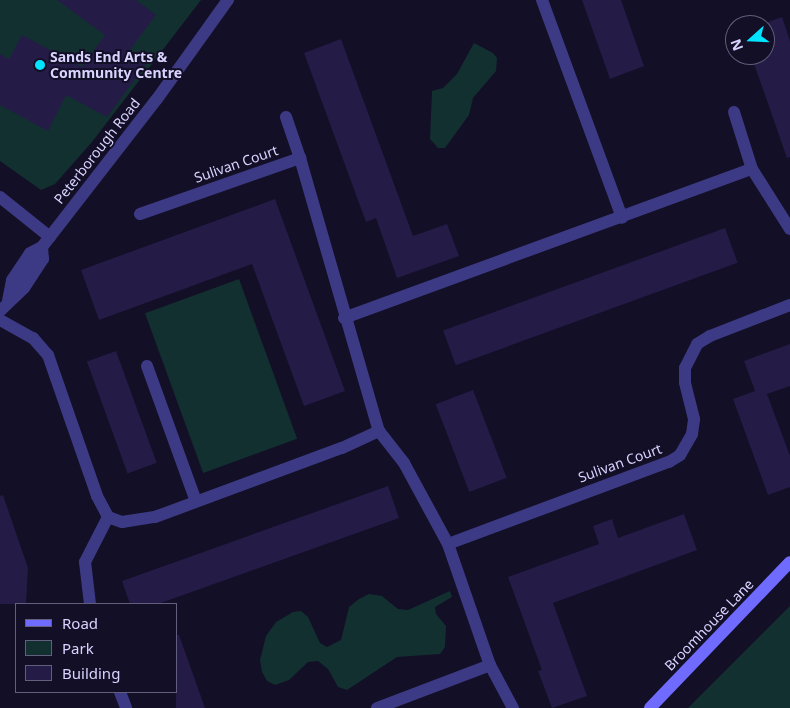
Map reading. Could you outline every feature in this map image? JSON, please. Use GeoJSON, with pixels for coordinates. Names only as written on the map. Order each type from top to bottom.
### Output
{"type":"FeatureCollection","features":[{"type":"Feature","properties":{"kind":"street","name":"Peterborough Road"},"geometry":{"type":"LineString","coordinates":[[4,306],[12,280],[30,253],[42,247],[50,237],[157,99],[228,0]]}},
{"type":"Feature","properties":{"kind":"street"},"geometry":{"type":"LineString","coordinates":[[542,0],[622,218]]}},
{"type":"Feature","properties":{"kind":"street"},"geometry":{"type":"LineString","coordinates":[[734,112],[752,169],[790,229]]}},
{"type":"Feature","properties":{"kind":"street"},"geometry":{"type":"LineString","coordinates":[[286,117],[300,158]]}},
{"type":"Feature","properties":{"kind":"street","name":"Sulivan Court"},"geometry":{"type":"LineString","coordinates":[[140,214],[300,158],[344,318],[379,431],[404,463],[448,544],[490,665],[513,708]]}},
{"type":"Feature","properties":{"kind":"street"},"geometry":{"type":"LineString","coordinates":[[344,318],[752,169]]}},
{"type":"Feature","properties":{"kind":"street"},"geometry":{"type":"LineString","coordinates":[[0,197],[50,237]]}},
{"type":"Feature","properties":{"kind":"street","name":"Sulivan Court"},"geometry":{"type":"LineString","coordinates":[[448,544],[670,462],[680,455],[692,434],[694,419],[685,382],[685,368],[697,344],[710,336],[790,305]]}},
{"type":"Feature","properties":{"kind":"street"},"geometry":{"type":"LineString","coordinates":[[0,320],[33,338],[48,355],[97,496],[108,517],[122,522],[138,522],[342,448],[379,431]]}},
{"type":"Feature","properties":{"kind":"street"},"geometry":{"type":"LineString","coordinates":[[147,366],[196,501]]}},
{"type":"Feature","properties":{"kind":"street"},"geometry":{"type":"LineString","coordinates":[[90,603],[85,562],[108,517]]}},
{"type":"Feature","properties":{"kind":"street","name":"Broomhouse Lane"},"geometry":{"type":"LineString","coordinates":[[650,708],[790,562]]}},
{"type":"Feature","properties":{"kind":"street"},"geometry":{"type":"LineString","coordinates":[[377,708],[490,665]]}},
{"type":"Feature","properties":{"kind":"street"},"geometry":{"type":"LineString","coordinates":[[120,693],[126,708]]}},
{"type":"Feature","properties":{"kind":"green space"},"geometry":{"type":"Polygon","coordinates":[[[0,0],[201,0],[92,142],[55,184],[41,190],[0,161],[0,0]]]}},
{"type":"Feature","properties":{"kind":"green space"},"geometry":{"type":"Polygon","coordinates":[[[474,43],[493,53],[497,58],[496,71],[473,98],[469,115],[445,148],[438,148],[430,139],[432,91],[443,88],[457,74],[474,43]]]}},
{"type":"Feature","properties":{"kind":"green space"},"geometry":{"type":"Polygon","coordinates":[[[239,279],[297,439],[203,473],[145,313],[239,279]]]}},
{"type":"Feature","properties":{"kind":"green space"},"geometry":{"type":"Polygon","coordinates":[[[450,591],[452,597],[435,607],[436,614],[446,626],[445,647],[440,654],[397,657],[347,690],[338,687],[328,669],[318,661],[308,662],[289,680],[275,685],[267,681],[262,672],[260,660],[266,636],[276,622],[293,612],[301,611],[308,617],[320,643],[327,647],[341,640],[349,607],[369,594],[382,596],[398,609],[408,610],[450,591]]]}},
{"type":"Feature","properties":{"kind":"green space"},"geometry":{"type":"Polygon","coordinates":[[[790,606],[790,708],[688,708],[790,606]]]}},
{"type":"Feature","properties":{"kind":"building","name":"Sands End Arts & Community Centre"},"geometry":{"type":"Polygon","coordinates":[[[57,0],[136,0],[156,15],[129,51],[146,64],[107,117],[66,95],[48,131],[0,105],[0,54],[9,59],[22,35],[82,67],[105,35],[57,0]]]}},
{"type":"Feature","properties":{"kind":"building"},"geometry":{"type":"Polygon","coordinates":[[[582,0],[621,0],[644,66],[610,79],[582,0]]]}},
{"type":"Feature","properties":{"kind":"building"},"geometry":{"type":"Polygon","coordinates":[[[782,17],[790,41],[790,157],[787,158],[754,65],[775,65],[775,20],[782,17]]]}},
{"type":"Feature","properties":{"kind":"building"},"geometry":{"type":"Polygon","coordinates":[[[341,39],[413,236],[447,224],[459,256],[397,278],[376,218],[366,222],[304,53],[341,39]]]}},
{"type":"Feature","properties":{"kind":"building"},"geometry":{"type":"Polygon","coordinates":[[[275,199],[345,391],[304,406],[252,264],[99,320],[81,270],[275,199]]]}},
{"type":"Feature","properties":{"kind":"building"},"geometry":{"type":"Polygon","coordinates":[[[725,228],[738,263],[456,365],[443,331],[725,228]]]}},
{"type":"Feature","properties":{"kind":"building"},"geometry":{"type":"Polygon","coordinates":[[[790,344],[790,386],[767,394],[790,456],[790,487],[768,495],[733,399],[755,391],[744,361],[790,344]]]}},
{"type":"Feature","properties":{"kind":"building"},"geometry":{"type":"Polygon","coordinates":[[[116,351],[157,463],[128,473],[87,362],[116,351]]]}},
{"type":"Feature","properties":{"kind":"building"},"geometry":{"type":"Polygon","coordinates":[[[473,390],[507,478],[469,492],[436,404],[473,390]]]}},
{"type":"Feature","properties":{"kind":"building"},"geometry":{"type":"Polygon","coordinates":[[[388,486],[399,518],[161,603],[130,603],[122,581],[388,486]]]}},
{"type":"Feature","properties":{"kind":"building"},"geometry":{"type":"Polygon","coordinates":[[[3,495],[28,568],[26,603],[0,604],[0,496],[3,495]]]}},
{"type":"Feature","properties":{"kind":"building"},"geometry":{"type":"Polygon","coordinates":[[[684,514],[697,550],[553,603],[587,696],[552,708],[538,671],[542,670],[508,577],[599,544],[593,526],[612,519],[618,538],[684,514]]]}},
{"type":"Feature","properties":{"kind":"building"},"geometry":{"type":"Polygon","coordinates":[[[179,635],[205,708],[176,708],[176,693],[178,693],[179,635]]]}},
{"type":"Feature","properties":{"kind":"place","name":"Sands End Arts & Community Centre"},"geometry":{"type":"Point","coordinates":[40,65]}}]}
